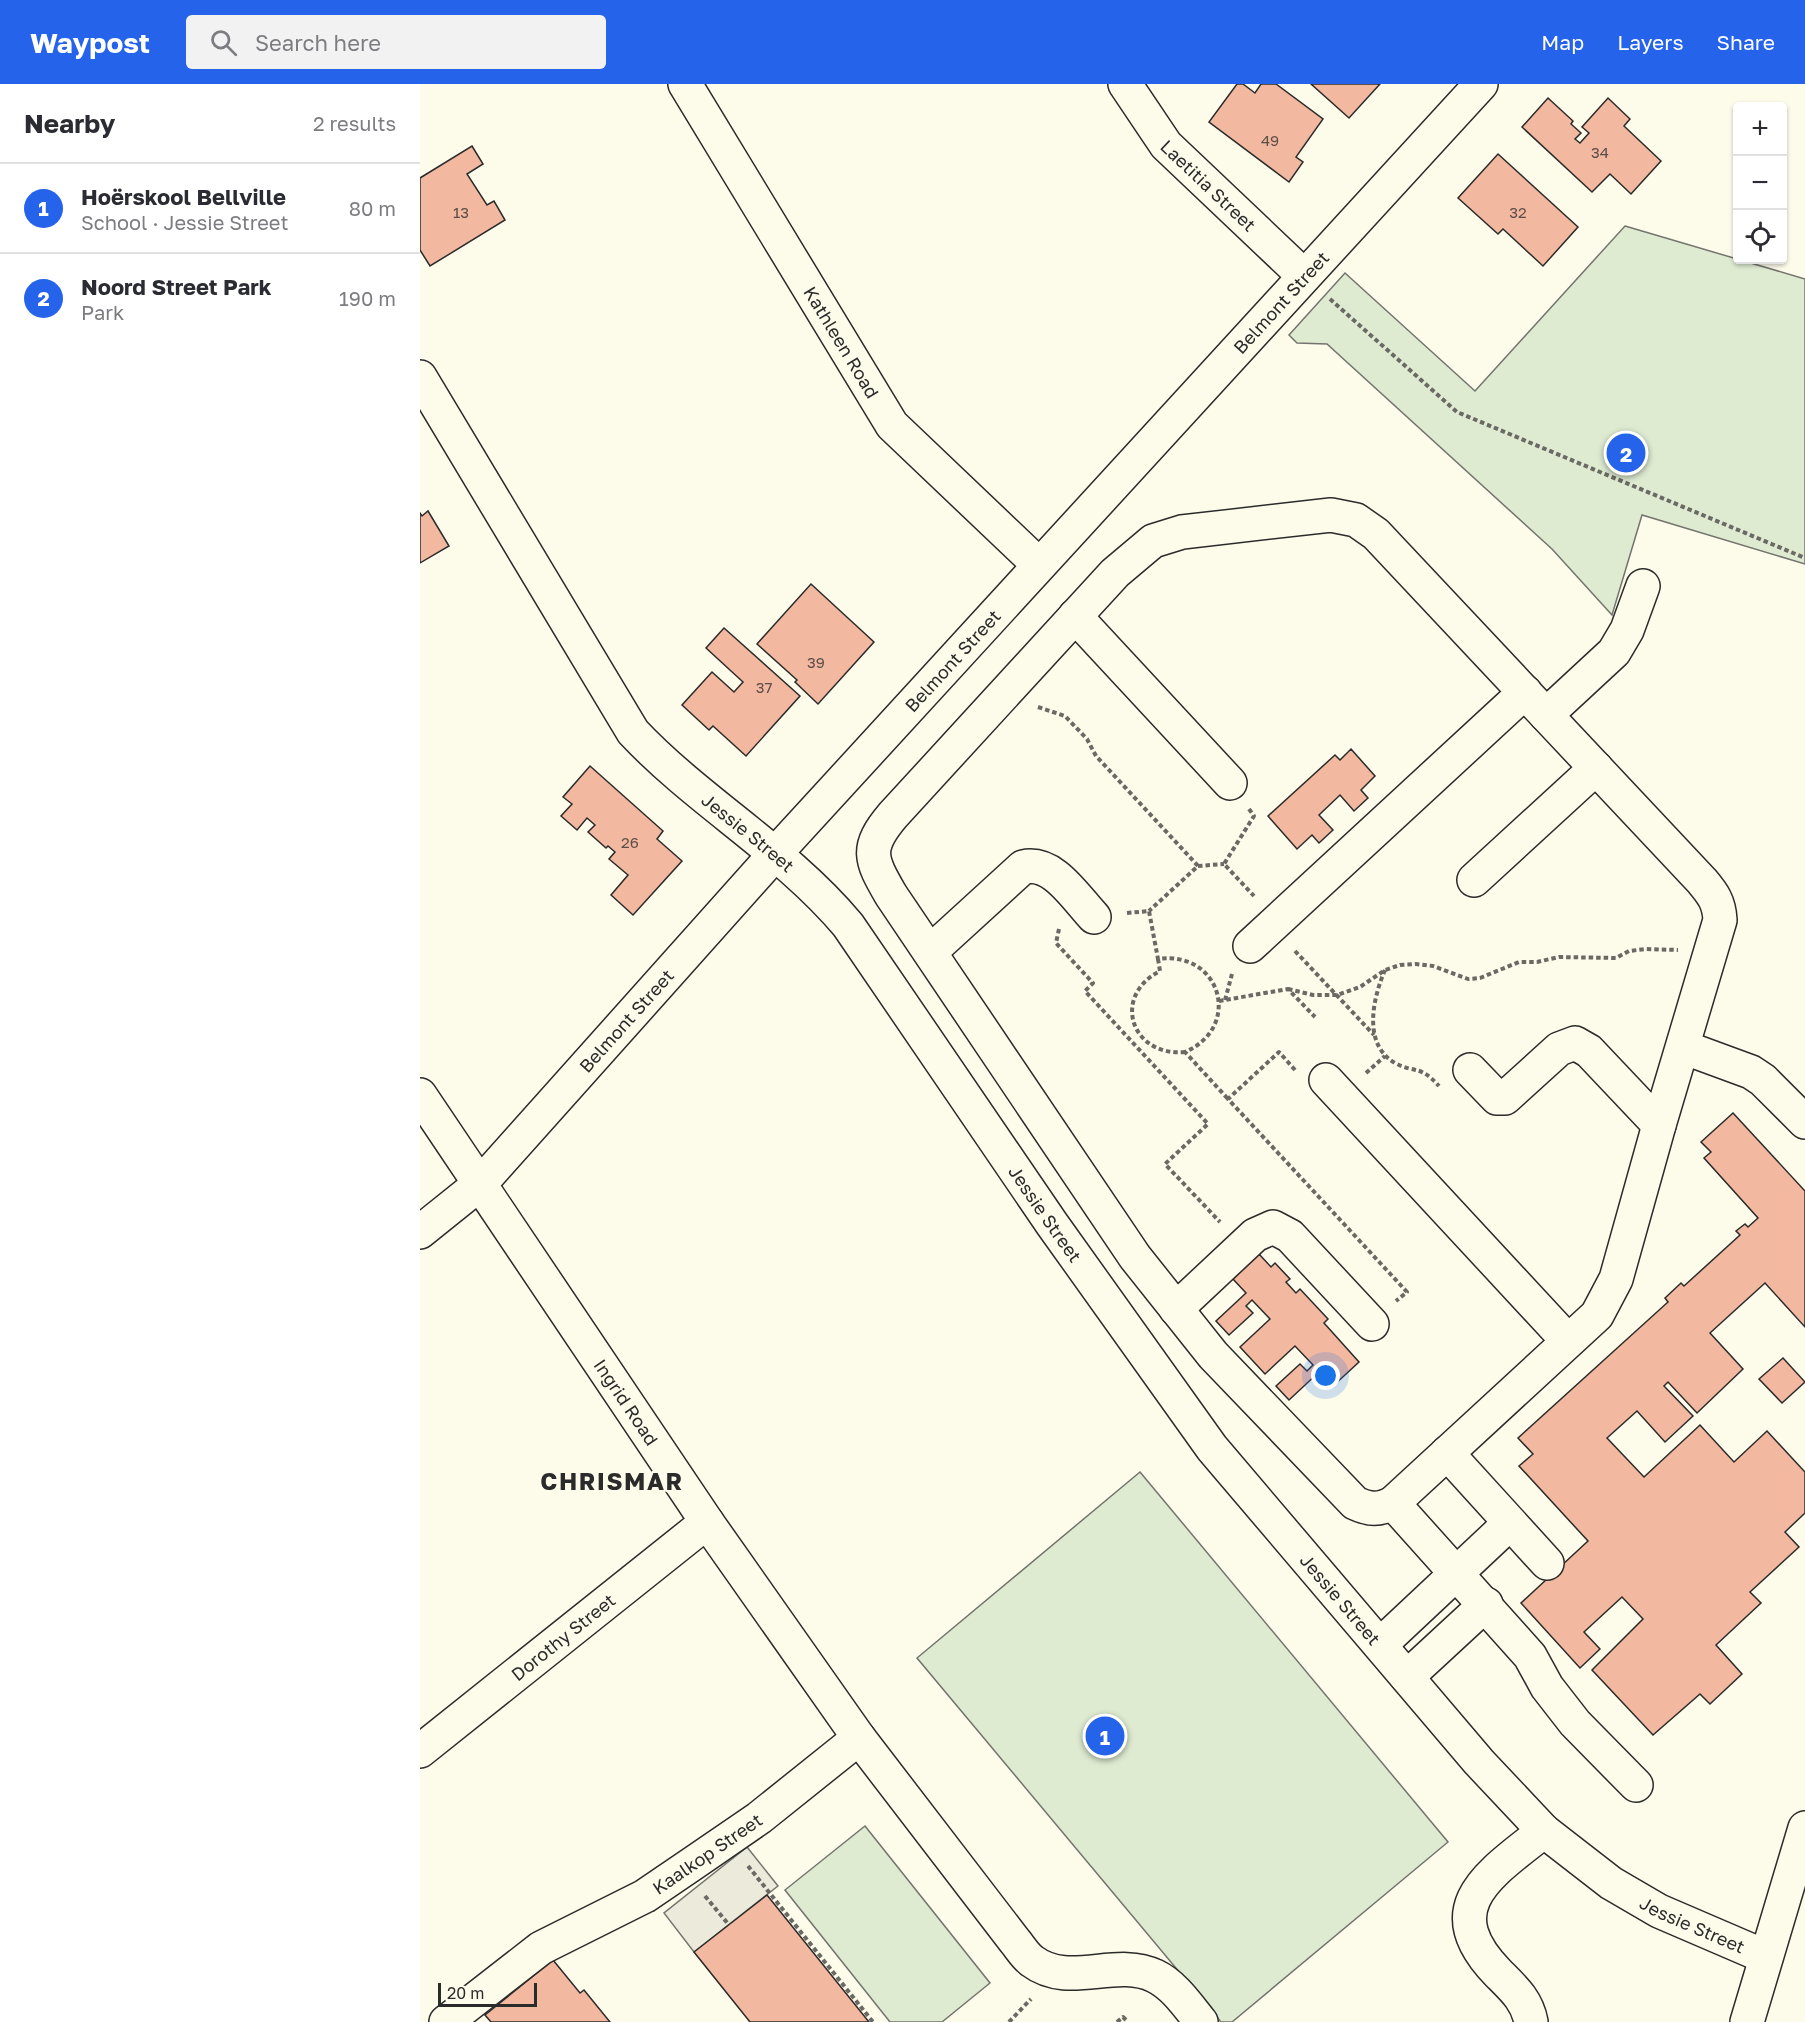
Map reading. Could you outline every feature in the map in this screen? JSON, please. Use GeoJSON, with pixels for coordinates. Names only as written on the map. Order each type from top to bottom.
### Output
{"type":"FeatureCollection","features":[{"type":"Feature","properties":{"kind":"street","name":"Kathleen Road"},"geometry":{"type":"LineString","coordinates":[[685,84],[892,425],[1039,565]]}},
{"type":"Feature","properties":{"kind":"street","name":"Laetitia Street"},"geometry":{"type":"LineString","coordinates":[[1125,84],[1166,145],[1313,284]]}},
{"type":"Feature","properties":{"kind":"street","name":"Belmont Street"},"geometry":{"type":"LineString","coordinates":[[420,1232],[481,1183],[775,854],[1039,565],[1313,284],[1481,84]]}},
{"type":"Feature","properties":{"kind":"street","name":"Jessie Street"},"geometry":{"type":"LineString","coordinates":[[420,377],[633,732],[657,757],[775,854],[835,909],[1052,1224],[1212,1448],[1479,1762],[1544,1831],[1611,1882],[1659,1911],[1767,1957]]}},
{"type":"Feature","properties":{"kind":"street"},"geometry":{"type":"LineString","coordinates":[[1331,515],[1356,520],[1376,534],[1715,896],[1720,920],[1710,956],[1616,1279],[1597,1315],[1394,1503],[1380,1509],[1367,1509],[1355,1503],[1213,1355],[1135,1257],[876,869],[872,853],[876,835],[1076,616],[1115,573],[1153,541],[1182,532],[1331,515]]}},
{"type":"Feature","properties":{"kind":"street"},"geometry":{"type":"LineString","coordinates":[[1266,931],[1535,703],[1614,652],[1627,630],[1643,586]]}},
{"type":"Feature","properties":{"kind":"street"},"geometry":{"type":"LineString","coordinates":[[1076,616],[1230,783]]}},
{"type":"Feature","properties":{"kind":"street"},"geometry":{"type":"LineString","coordinates":[[1474,880],[1596,768]]}},
{"type":"Feature","properties":{"kind":"street"},"geometry":{"type":"LineString","coordinates":[[930,952],[1023,867],[1033,864],[1044,866],[1094,917]]}},
{"type":"Feature","properties":{"kind":"street"},"geometry":{"type":"LineString","coordinates":[[1470,1070],[1497,1098],[1505,1098],[1559,1049],[1575,1043],[1589,1051],[1659,1125]]}},
{"type":"Feature","properties":{"kind":"street"},"geometry":{"type":"LineString","coordinates":[[1683,1047],[1740,1067],[1763,1080],[1805,1122]]}},
{"type":"Feature","properties":{"kind":"street"},"geometry":{"type":"LineString","coordinates":[[1326,1080],[1568,1341]]}},
{"type":"Feature","properties":{"kind":"street","name":"Ingrid Road"},"geometry":{"type":"LineString","coordinates":[[420,1095],[707,1522],[837,1707],[1032,1961],[1059,1974],[1112,1969],[1149,1974],[1173,1989],[1201,2022]]}},
{"type":"Feature","properties":{"kind":"street"},"geometry":{"type":"LineString","coordinates":[[1176,1309],[1263,1229],[1273,1227],[1282,1230],[1372,1324]]}},
{"type":"Feature","properties":{"kind":"street"},"geometry":{"type":"LineString","coordinates":[[1447,1453],[1547,1563]]}},
{"type":"Feature","properties":{"kind":"street"},"geometry":{"type":"LineString","coordinates":[[1394,1503],[1530,1656],[1559,1703],[1636,1785]]}},
{"type":"Feature","properties":{"kind":"street","name":"Dorothy Street"},"geometry":{"type":"LineString","coordinates":[[420,1751],[707,1522]]}},
{"type":"Feature","properties":{"kind":"street"},"geometry":{"type":"LineString","coordinates":[[1380,1645],[1510,1523]]}},
{"type":"Feature","properties":{"kind":"street"},"geometry":{"type":"LineString","coordinates":[[1407,1677],[1486,1604]]}},
{"type":"Feature","properties":{"kind":"street"},"geometry":{"type":"LineString","coordinates":[[1413,1615],[1441,1645]]}},
{"type":"Feature","properties":{"kind":"street","name":"Kaalkop Street"},"geometry":{"type":"LineString","coordinates":[[446,2022],[541,1947],[645,1896],[728,1839],[859,1738]]}},
{"type":"Feature","properties":{"kind":"street"},"geometry":{"type":"LineString","coordinates":[[1747,2022],[1805,1828]]}},
{"type":"Feature","properties":{"kind":"street"},"geometry":{"type":"LineString","coordinates":[[1531,2022],[1526,2005],[1519,1994],[1482,1956],[1473,1942],[1469,1927],[1470,1910],[1475,1895],[1484,1883],[1544,1831]]}},
{"type":"Feature","properties":{"kind":"path"},"geometry":{"type":"LineString","coordinates":[[1313,284],[1457,412],[1805,558]]}},
{"type":"Feature","properties":{"kind":"path"},"geometry":{"type":"LineString","coordinates":[[1006,691],[1043,710],[1065,716],[1087,739],[1096,756],[1198,866]]}},
{"type":"Feature","properties":{"kind":"path"},"geometry":{"type":"LineString","coordinates":[[1224,864],[1254,816],[1230,783]]}},
{"type":"Feature","properties":{"kind":"path"},"geometry":{"type":"LineString","coordinates":[[1094,917],[1149,911],[1198,866],[1224,864]]}},
{"type":"Feature","properties":{"kind":"path"},"geometry":{"type":"LineString","coordinates":[[1224,864],[1266,931],[1337,995],[1375,1035]]}},
{"type":"Feature","properties":{"kind":"path"},"geometry":{"type":"LineString","coordinates":[[1068,890],[1056,943],[1093,983],[1085,991],[1208,1124],[1165,1164],[1243,1247]]}},
{"type":"Feature","properties":{"kind":"path"},"geometry":{"type":"LineString","coordinates":[[1149,911],[1160,970],[1141,985],[1132,1007],[1133,1019],[1142,1037],[1158,1050],[1171,1054],[1185,1053],[1196,1048],[1211,1033],[1216,1023],[1219,1001],[1216,989],[1203,970],[1182,959],[1158,959]]}},
{"type":"Feature","properties":{"kind":"path"},"geometry":{"type":"LineString","coordinates":[[1219,1001],[1288,989],[1314,995],[1337,995],[1360,987],[1385,970],[1416,964],[1433,966],[1468,979],[1491,975],[1509,964],[1559,957],[1616,958],[1629,951],[1662,949],[1710,956]]}},
{"type":"Feature","properties":{"kind":"path"},"geometry":{"type":"LineString","coordinates":[[1385,970],[1374,1006],[1375,1035],[1378,1046],[1392,1061],[1425,1072],[1446,1093]]}},
{"type":"Feature","properties":{"kind":"path"},"geometry":{"type":"LineString","coordinates":[[1288,989],[1315,1017]]}},
{"type":"Feature","properties":{"kind":"path"},"geometry":{"type":"LineString","coordinates":[[1134,1044],[1142,1037]]}},
{"type":"Feature","properties":{"kind":"path"},"geometry":{"type":"LineString","coordinates":[[1228,1099],[1279,1052],[1314,1091],[1326,1080]]}},
{"type":"Feature","properties":{"kind":"path"},"geometry":{"type":"LineString","coordinates":[[1185,1053],[1407,1292],[1372,1324]]}},
{"type":"Feature","properties":{"kind":"path"},"geometry":{"type":"LineString","coordinates":[[728,1839],[873,2022]]}},
{"type":"Feature","properties":{"kind":"path"},"geometry":{"type":"LineString","coordinates":[[1116,2022],[1123,2017],[1128,2022]]}},
{"type":"Feature","properties":{"kind":"green space"},"geometry":{"type":"Polygon","coordinates":[[[1625,226],[1733,258],[1733,264],[1754,264],[1805,279],[1805,564],[1642,515],[1612,615],[1552,549],[1327,344],[1297,343],[1289,335],[1345,273],[1475,391],[1625,226]]]}},
{"type":"Feature","properties":{"kind":"green space"},"geometry":{"type":"Polygon","coordinates":[[[1140,1472],[1448,1842],[1232,2022],[1221,2022],[917,1658],[1140,1472]]]}},
{"type":"Feature","properties":{"kind":"green space"},"geometry":{"type":"Polygon","coordinates":[[[865,1826],[990,1983],[942,2022],[890,2022],[785,1890],[865,1826]]]}},
{"type":"Feature","properties":{"kind":"shaded area"},"geometry":{"type":"Polygon","coordinates":[[[747,1847],[778,1886],[694,1952],[664,1913],[747,1847]]]}},
{"type":"Feature","properties":{"kind":"building"},"geometry":{"type":"Polygon","coordinates":[[[1237,84],[1243,84],[1255,93],[1261,84],[1276,84],[1323,119],[1296,157],[1303,162],[1289,182],[1209,122],[1237,84]]]}},
{"type":"Feature","properties":{"kind":"building"},"geometry":{"type":"Polygon","coordinates":[[[1311,84],[1380,84],[1349,118],[1311,84]]]}},
{"type":"Feature","properties":{"kind":"building"},"geometry":{"type":"Polygon","coordinates":[[[1548,98],[1573,121],[1571,124],[1581,133],[1575,139],[1580,143],[1589,133],[1582,127],[1608,98],[1630,119],[1624,126],[1661,161],[1631,194],[1610,174],[1592,192],[1522,127],[1548,98]]]}},
{"type":"Feature","properties":{"kind":"building"},"geometry":{"type":"Polygon","coordinates":[[[472,146],[483,164],[467,174],[487,205],[494,201],[505,220],[430,266],[420,250],[420,178],[472,146]]]}},
{"type":"Feature","properties":{"kind":"building"},"geometry":{"type":"Polygon","coordinates":[[[1498,154],[1578,227],[1543,266],[1503,229],[1498,234],[1458,198],[1498,154]]]}},
{"type":"Feature","properties":{"kind":"building"},"geometry":{"type":"Polygon","coordinates":[[[428,511],[449,546],[420,563],[420,513],[422,516],[428,511]]]}},
{"type":"Feature","properties":{"kind":"building"},"geometry":{"type":"Polygon","coordinates":[[[811,584],[874,642],[818,704],[795,682],[797,680],[757,644],[811,584]]]}},
{"type":"Feature","properties":{"kind":"building"},"geometry":{"type":"Polygon","coordinates":[[[724,628],[800,696],[746,756],[713,726],[709,730],[682,705],[712,672],[734,692],[743,682],[706,648],[724,628]]]}},
{"type":"Feature","properties":{"kind":"building"},"geometry":{"type":"Polygon","coordinates":[[[1351,749],[1375,776],[1361,790],[1368,798],[1354,811],[1340,795],[1319,815],[1333,830],[1319,843],[1312,835],[1297,849],[1268,816],[1335,755],[1340,760],[1351,749]]]}},
{"type":"Feature","properties":{"kind":"building"},"geometry":{"type":"Polygon","coordinates":[[[590,766],[663,831],[657,839],[682,861],[633,915],[611,895],[628,875],[609,859],[615,852],[608,846],[606,848],[588,832],[595,825],[587,818],[577,830],[561,816],[572,804],[563,797],[590,766]]]}},
{"type":"Feature","properties":{"kind":"building"},"geometry":{"type":"Polygon","coordinates":[[[1733,1113],[1805,1191],[1805,1327],[1765,1283],[1710,1333],[1743,1369],[1697,1413],[1668,1382],[1664,1386],[1693,1416],[1665,1442],[1637,1411],[1607,1438],[1644,1477],[1700,1425],[1734,1462],[1767,1431],[1805,1472],[1805,1513],[1785,1532],[1799,1547],[1750,1592],[1761,1603],[1716,1645],[1742,1674],[1710,1704],[1700,1694],[1653,1735],[1592,1670],[1643,1619],[1622,1597],[1584,1632],[1600,1649],[1580,1668],[1521,1603],[1588,1541],[1519,1466],[1533,1454],[1518,1438],[1668,1302],[1665,1298],[1681,1283],[1684,1286],[1740,1235],[1736,1231],[1745,1224],[1748,1227],[1758,1218],[1704,1158],[1711,1152],[1701,1142],[1733,1113]]]}},
{"type":"Feature","properties":{"kind":"building"},"geometry":{"type":"Polygon","coordinates":[[[1259,1254],[1271,1267],[1275,1263],[1290,1279],[1286,1282],[1296,1293],[1300,1289],[1328,1319],[1324,1323],[1359,1362],[1332,1387],[1319,1372],[1289,1400],[1276,1386],[1300,1364],[1307,1371],[1313,1365],[1295,1346],[1265,1374],[1240,1347],[1270,1319],[1252,1300],[1246,1306],[1253,1313],[1229,1335],[1216,1321],[1246,1293],[1233,1279],[1259,1254]]]}},
{"type":"Feature","properties":{"kind":"building"},"geometry":{"type":"Polygon","coordinates":[[[1783,1358],[1805,1382],[1782,1403],[1759,1379],[1783,1358]]]}},
{"type":"Feature","properties":{"kind":"building"},"geometry":{"type":"Polygon","coordinates":[[[767,1895],[869,2022],[750,2022],[694,1952],[767,1895]]]}},
{"type":"Feature","properties":{"kind":"building"},"geometry":{"type":"Polygon","coordinates":[[[553,1960],[580,1993],[584,1990],[610,2022],[491,2022],[485,2015],[553,1960]]]}},
{"type":"Feature","properties":{"kind":"place","name":"Noord Street Park"},"geometry":{"type":"Point","coordinates":[1626,453]}},
{"type":"Feature","properties":{"kind":"place","name":"Hoërskool Bellville"},"geometry":{"type":"Point","coordinates":[1105,1736]}},
{"type":"Feature","properties":{"kind":"district","name":"CHRISMAR"},"geometry":{"type":"Point","coordinates":[612,1480]}}]}
